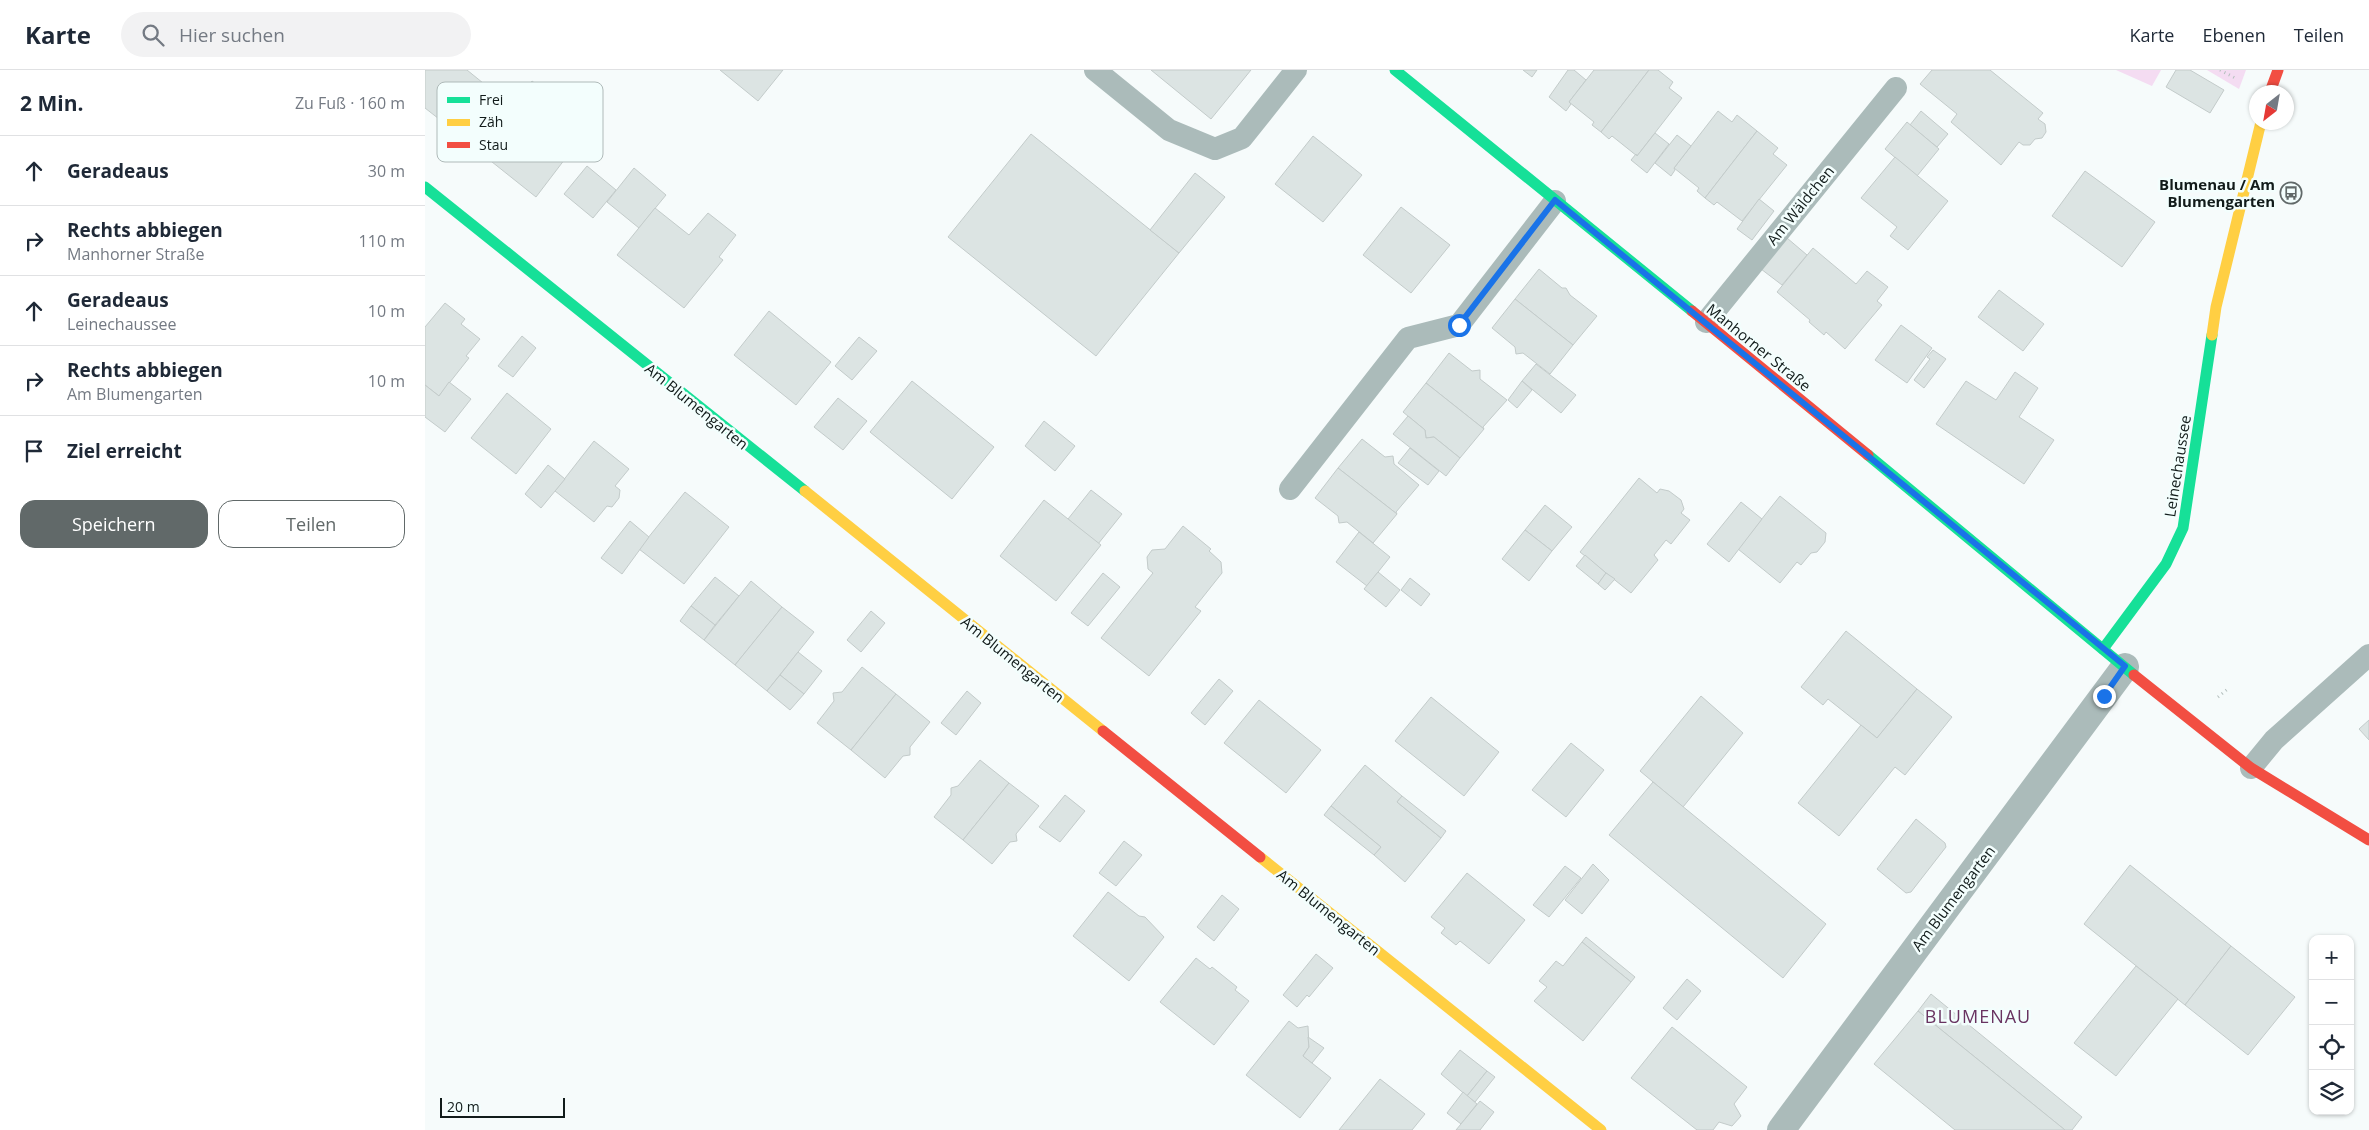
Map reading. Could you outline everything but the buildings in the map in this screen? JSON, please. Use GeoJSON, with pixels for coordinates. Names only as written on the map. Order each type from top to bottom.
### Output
{"type":"FeatureCollection","features":[{"type":"Feature","properties":{"kind":"street","name":"Manhorner Straße"},"geometry":{"type":"LineString","coordinates":[[1395,70],[2103,648]]}},
{"type":"Feature","properties":{"kind":"street"},"geometry":{"type":"LineString","coordinates":[[2273,85],[2278,70]]}},
{"type":"Feature","properties":{"kind":"street","name":"Leinechaussee"},"geometry":{"type":"LineString","coordinates":[[2103,648],[2166,564],[2183,528],[2216,307],[2259,130]]}},
{"type":"Feature","properties":{"kind":"street","name":"Am Blumengarten"},"geometry":{"type":"LineString","coordinates":[[425,187],[1601,1130]]}},
{"type":"Feature","properties":{"kind":"street"},"geometry":{"type":"LineString","coordinates":[[2103,648],[2189,720],[2251,768],[2369,840]]}},
{"type":"Feature","properties":{"kind":"street","name":"Am Blumengarten"},"geometry":{"type":"LineString","coordinates":[[1781,1130],[2125,666]]}},
{"type":"Feature","properties":{"kind":"lane"},"geometry":{"type":"LineString","coordinates":[[1095,70],[1169,130],[1215,149],[1242,138],[1296,70]]}},
{"type":"Feature","properties":{"kind":"lane","name":"Am Wäldchen"},"geometry":{"type":"LineString","coordinates":[[1705,322],[1896,88]]}},
{"type":"Feature","properties":{"kind":"lane"},"geometry":{"type":"LineString","coordinates":[[1290,489],[1408,338],[1459,325],[1555,200]]}},
{"type":"Feature","properties":{"kind":"lane"},"geometry":{"type":"LineString","coordinates":[[2251,768],[2274,740],[2369,655]]}},
{"type":"Feature","properties":{"kind":"shaded area"},"geometry":{"type":"Polygon","coordinates":[[[2116,70],[2161,70],[2152,86],[2116,70]]]}},
{"type":"Feature","properties":{"kind":"shaded area"},"geometry":{"type":"Polygon","coordinates":[[[2207,70],[2246,70],[2239,89],[2207,70]]]}},
{"type":"Feature","properties":{"kind":"traffic: fast"},"geometry":{"type":"LineString","coordinates":[[1395,70],[1692,311]]}},
{"type":"Feature","properties":{"kind":"traffic: fast"},"geometry":{"type":"LineString","coordinates":[[425,187],[805,491]]}},
{"type":"Feature","properties":{"kind":"traffic: fast"},"geometry":{"type":"LineString","coordinates":[[2103,649],[2166,564],[2183,528],[2212,335]]}},
{"type":"Feature","properties":{"kind":"traffic: fast"},"geometry":{"type":"LineString","coordinates":[[1868,455],[2134,675]]}},
{"type":"Feature","properties":{"kind":"traffic: slow"},"geometry":{"type":"LineString","coordinates":[[2212,335],[2216,307],[2259,130]]}},
{"type":"Feature","properties":{"kind":"traffic: slow"},"geometry":{"type":"LineString","coordinates":[[805,491],[1103,731]]}},
{"type":"Feature","properties":{"kind":"traffic: slow"},"geometry":{"type":"LineString","coordinates":[[1260,857],[1601,1130]]}},
{"type":"Feature","properties":{"kind":"traffic: jam"},"geometry":{"type":"LineString","coordinates":[[2273,85],[2278,70]]}},
{"type":"Feature","properties":{"kind":"traffic: jam"},"geometry":{"type":"LineString","coordinates":[[1692,311],[1868,455]]}},
{"type":"Feature","properties":{"kind":"traffic: jam"},"geometry":{"type":"LineString","coordinates":[[2134,675],[2251,768],[2369,840]]}},
{"type":"Feature","properties":{"kind":"traffic: jam"},"geometry":{"type":"LineString","coordinates":[[1103,731],[1260,857]]}},
{"type":"Feature","properties":{"kind":"place","name":"Blumenau / Am Blumengarten"},"geometry":{"type":"Point","coordinates":[2291,193]}},
{"type":"Feature","properties":{"kind":"district","name":"BLUMENAU"},"geometry":{"type":"Point","coordinates":[1978,1016]}},
{"type":"Feature","properties":{"kind":"route"},"geometry":{"type":"LineString","coordinates":[[1459,325],[1555,200],[2125,666],[2104,696]]}}]}
